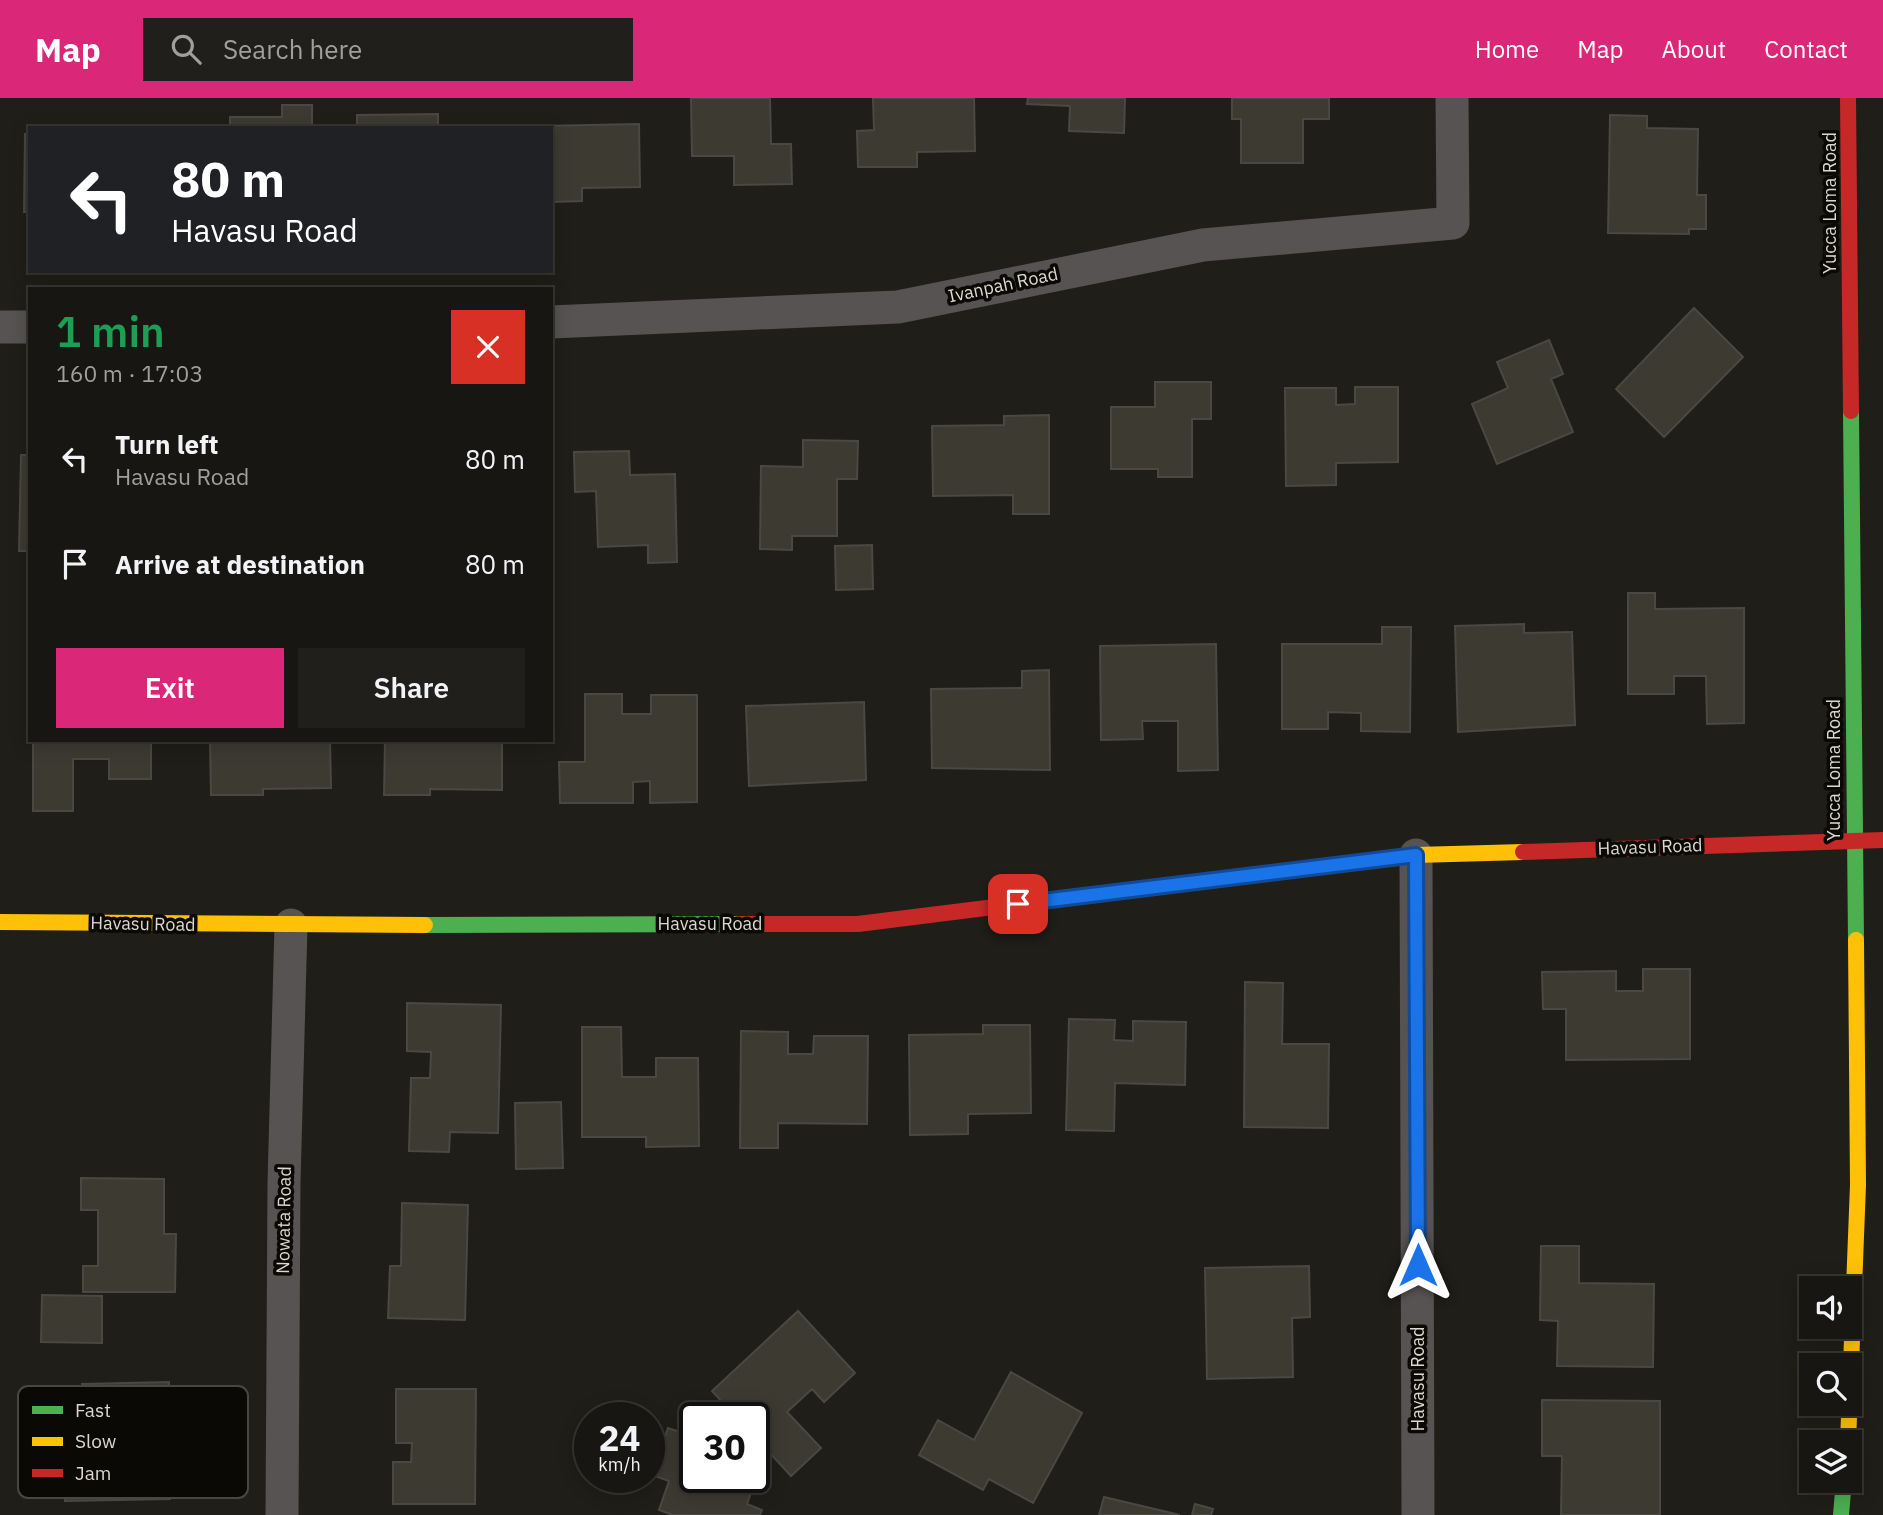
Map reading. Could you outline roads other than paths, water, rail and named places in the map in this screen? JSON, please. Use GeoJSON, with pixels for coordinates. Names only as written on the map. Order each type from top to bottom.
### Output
{"type":"FeatureCollection","features":[{"type":"Feature","properties":{"kind":"street","name":"Ivanpah Road"},"geometry":{"type":"LineString","coordinates":[[553,322],[898,307],[1203,245],[1453,223],[1452,98]]}},
{"type":"Feature","properties":{"kind":"street","name":"Yucca Loma Road"},"geometry":{"type":"LineString","coordinates":[[1848,98],[1858,1185],[1848,1430]]}},
{"type":"Feature","properties":{"kind":"street"},"geometry":{"type":"LineString","coordinates":[[0,327],[28,327]]}},
{"type":"Feature","properties":{"kind":"street","name":"Havasu Road"},"geometry":{"type":"LineString","coordinates":[[0,922],[290,925],[858,924],[1416,855],[1883,840]]}},
{"type":"Feature","properties":{"kind":"street","name":"Havasu Road"},"geometry":{"type":"LineString","coordinates":[[1416,855],[1418,1499]]}},
{"type":"Feature","properties":{"kind":"street","name":"Nowata Road"},"geometry":{"type":"LineString","coordinates":[[282,1515],[284,1183],[290,925]]}},
{"type":"Feature","properties":{"kind":"street"},"geometry":{"type":"LineString","coordinates":[[1841,1515],[1843,1493]]}}]}
